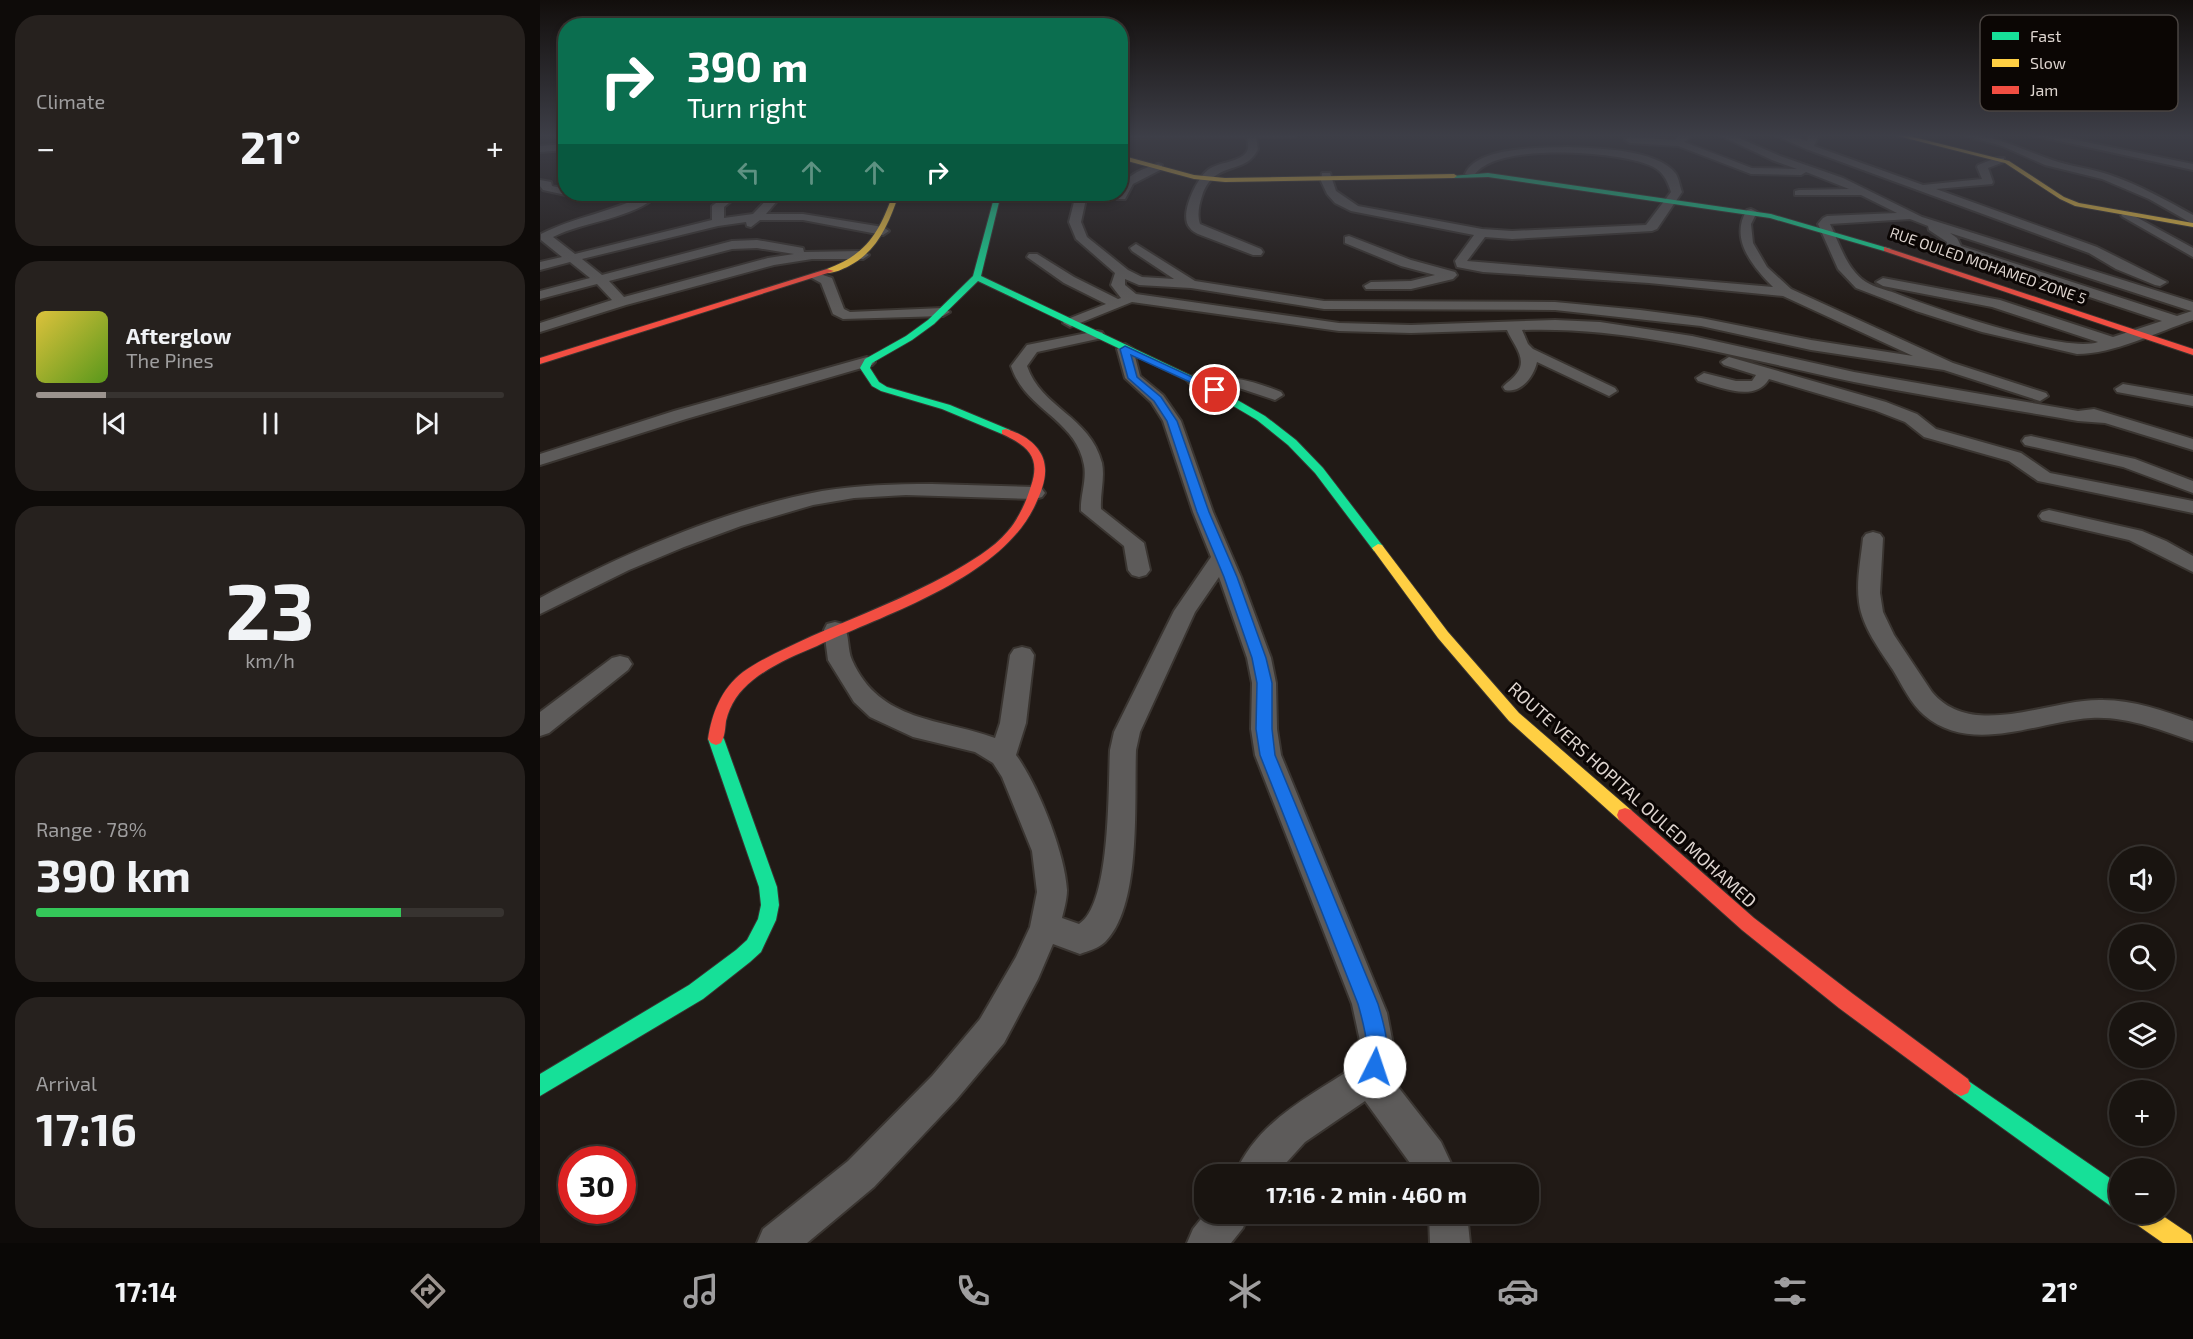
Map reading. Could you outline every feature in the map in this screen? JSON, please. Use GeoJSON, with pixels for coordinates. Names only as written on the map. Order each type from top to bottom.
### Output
{"type":"FeatureCollection","features":[{"type":"Feature","properties":{"kind":"street"},"geometry":{"type":"LineString","coordinates":[[1199,192],[1192,207],[1191,220],[1194,226],[1213,237],[1257,252]]}},
{"type":"Feature","properties":{"kind":"street"},"geometry":{"type":"LineString","coordinates":[[1332,192],[1336,200],[1355,209],[1482,232],[1532,236],[1641,230],[1653,226],[1673,200],[1676,192]]}},
{"type":"Feature","properties":{"kind":"street"},"geometry":{"type":"LineString","coordinates":[[1613,192],[1774,214]]}},
{"type":"Feature","properties":{"kind":"street"},"geometry":{"type":"LineString","coordinates":[[1798,194],[1862,192]]}},
{"type":"Feature","properties":{"kind":"street"},"geometry":{"type":"LineString","coordinates":[[1862,192],[1910,216],[2193,307]]}},
{"type":"Feature","properties":{"kind":"street"},"geometry":{"type":"LineString","coordinates":[[1936,192],[2092,250],[2121,266],[2193,296]]}},
{"type":"Feature","properties":{"kind":"street"},"geometry":{"type":"LineString","coordinates":[[2054,192],[2069,202],[2127,215],[2193,225]]}},
{"type":"Feature","properties":{"kind":"street"},"geometry":{"type":"LineString","coordinates":[[2141,192],[2193,220]]}},
{"type":"Feature","properties":{"kind":"street"},"geometry":{"type":"LineString","coordinates":[[1673,200],[1774,214]]}},
{"type":"Feature","properties":{"kind":"street"},"geometry":{"type":"LineString","coordinates":[[621,302],[598,278],[543,237],[562,228],[630,207],[641,201]]}},
{"type":"Feature","properties":{"kind":"street"},"geometry":{"type":"LineString","coordinates":[[718,222],[718,206],[725,201]]}},
{"type":"Feature","properties":{"kind":"street"},"geometry":{"type":"LineString","coordinates":[[732,245],[772,201]]}},
{"type":"Feature","properties":{"kind":"street"},"geometry":{"type":"LineString","coordinates":[[540,361],[817,277],[842,267],[875,245],[883,231],[894,201]]}},
{"type":"Feature","properties":{"kind":"street"},"geometry":{"type":"LineString","coordinates":[[540,460],[680,415],[867,362],[909,338],[943,312],[976,277],[996,201]]}},
{"type":"Feature","properties":{"kind":"street"},"geometry":{"type":"LineString","coordinates":[[1080,201],[1077,210],[1077,230],[1082,239],[1123,273],[1139,281],[1191,284],[1336,306],[1555,306],[1640,314],[1701,322],[1811,345],[1947,366]]}},
{"type":"Feature","properties":{"kind":"street"},"geometry":{"type":"LineString","coordinates":[[1751,212],[1745,224],[1747,243],[1762,269],[1786,292],[1947,366],[2193,445]]}},
{"type":"Feature","properties":{"kind":"street","name":"RUE OULED MOHAMED ZONE 5"},"geometry":{"type":"LineString","coordinates":[[1774,214],[1825,226],[2145,333],[2193,352]]}},
{"type":"Feature","properties":{"kind":"street"},"geometry":{"type":"LineString","coordinates":[[2127,215],[2193,253]]}},
{"type":"Feature","properties":{"kind":"street"},"geometry":{"type":"LineString","coordinates":[[1910,216],[1831,219],[1825,226],[1849,276],[1861,285],[2005,333],[2077,349],[2093,349],[2193,315]]}},
{"type":"Feature","properties":{"kind":"street"},"geometry":{"type":"LineString","coordinates":[[540,266],[718,222],[757,217],[803,217],[883,231]]}},
{"type":"Feature","properties":{"kind":"street"},"geometry":{"type":"LineString","coordinates":[[1925,221],[1953,241],[1957,249],[2178,321]]}},
{"type":"Feature","properties":{"kind":"street"},"geometry":{"type":"LineString","coordinates":[[2169,221],[2193,235]]}},
{"type":"Feature","properties":{"kind":"street"},"geometry":{"type":"LineString","coordinates":[[1465,266],[1461,261],[1482,232]]}},
{"type":"Feature","properties":{"kind":"street"},"geometry":{"type":"LineString","coordinates":[[1349,240],[1406,263],[1450,275]]}},
{"type":"Feature","properties":{"kind":"street"},"geometry":{"type":"LineString","coordinates":[[540,295],[598,278],[732,245],[757,244],[812,255]]}},
{"type":"Feature","properties":{"kind":"street"},"geometry":{"type":"LineString","coordinates":[[1136,248],[1191,284]]}},
{"type":"Feature","properties":{"kind":"street"},"geometry":{"type":"LineString","coordinates":[[540,328],[621,302],[773,261],[812,255],[863,255]]}},
{"type":"Feature","properties":{"kind":"street"},"geometry":{"type":"LineString","coordinates":[[1033,257],[1069,280],[1117,304]]}},
{"type":"Feature","properties":{"kind":"street"},"geometry":{"type":"LineString","coordinates":[[1371,286],[1411,285],[1450,275],[1465,266],[1648,279],[1786,292]]}},
{"type":"Feature","properties":{"kind":"street"},"geometry":{"type":"LineString","coordinates":[[1123,273],[1119,276],[1118,285],[1126,295],[1133,298],[1339,327],[1411,329],[1600,326],[1669,336],[1854,377],[2078,416],[2108,418]]}},
{"type":"Feature","properties":{"kind":"street"},"geometry":{"type":"LineString","coordinates":[[1849,276],[1995,303],[2116,343]]}},
{"type":"Feature","properties":{"kind":"street"},"geometry":{"type":"LineString","coordinates":[[817,277],[827,281],[838,311],[848,316],[943,312]]}},
{"type":"Feature","properties":{"kind":"street","name":"ROUTE VERS HOPITAL OULED MOHAMED"},"geometry":{"type":"LineString","coordinates":[[976,277],[1196,381],[1258,417],[1297,448],[1335,491],[1419,600],[1443,635],[1514,717],[1748,924],[1846,1001],[2109,1190]]}},
{"type":"Feature","properties":{"kind":"street"},"geometry":{"type":"LineString","coordinates":[[1070,323],[1133,298]]}},
{"type":"Feature","properties":{"kind":"street"},"geometry":{"type":"LineString","coordinates":[[1513,326],[1521,346],[1528,352],[1609,391]]}},
{"type":"Feature","properties":{"kind":"street","name":"RUE OULED MOHAMED ZONE 5"},"geometry":{"type":"LineString","coordinates":[[2145,333],[2193,345]]}},
{"type":"Feature","properties":{"kind":"street"},"geometry":{"type":"LineString","coordinates":[[1097,335],[1032,348],[1019,366],[1022,377],[1037,399],[1069,422],[1081,437],[1093,464],[1090,511],[1134,543],[1139,570]]}},
{"type":"Feature","properties":{"kind":"street"},"geometry":{"type":"LineString","coordinates":[[1669,336],[1669,342],[1675,345],[1764,374],[1880,406],[1911,418],[1930,433],[2015,457],[2045,477],[2193,507]]}},
{"type":"Feature","properties":{"kind":"street"},"geometry":{"type":"LineString","coordinates":[[1125,349],[1133,378],[1157,399],[1172,421],[1203,512],[1259,658],[1264,683],[1264,729],[1268,755],[1374,1021],[1378,1051],[1375,1067],[1369,1077],[1318,1108],[1292,1128],[1270,1149],[1260,1164]]}},
{"type":"Feature","properties":{"kind":"street"},"geometry":{"type":"LineString","coordinates":[[1511,387],[1522,379],[1527,370],[1530,360],[1528,352]]}},
{"type":"Feature","properties":{"kind":"street"},"geometry":{"type":"LineString","coordinates":[[540,1086],[696,992],[754,946],[767,920],[770,905],[768,887],[716,741],[717,720],[727,699],[742,681],[772,662],[835,630],[960,574],[979,562],[1018,527],[1035,493],[1042,469],[1040,459],[1029,444],[1014,435],[946,407],[884,389],[875,384],[866,372],[867,362]]}},
{"type":"Feature","properties":{"kind":"street"},"geometry":{"type":"LineString","coordinates":[[1704,378],[1750,387],[1758,384],[1764,374]]}},
{"type":"Feature","properties":{"kind":"street"},"geometry":{"type":"LineString","coordinates":[[1196,381],[1246,383],[1275,395]]}},
{"type":"Feature","properties":{"kind":"street"},"geometry":{"type":"LineString","coordinates":[[2123,389],[2193,401]]}},
{"type":"Feature","properties":{"kind":"street"},"geometry":{"type":"LineString","coordinates":[[2162,434],[2193,435]]}},
{"type":"Feature","properties":{"kind":"street"},"geometry":{"type":"LineString","coordinates":[[2031,441],[2129,463],[2193,487]]}},
{"type":"Feature","properties":{"kind":"street"},"geometry":{"type":"LineString","coordinates":[[540,607],[585,582],[681,539],[801,502],[828,496],[861,493],[1035,493]]}},
{"type":"Feature","properties":{"kind":"street"},"geometry":{"type":"LineString","coordinates":[[2049,516],[2135,535],[2159,545],[2193,565]]}},
{"type":"Feature","properties":{"kind":"street"},"geometry":{"type":"LineString","coordinates":[[1873,538],[1868,595],[1879,630],[1933,709],[1950,719],[1980,724],[2001,724],[2089,709],[2116,709],[2141,713],[2193,731]]}},
{"type":"Feature","properties":{"kind":"street"},"geometry":{"type":"LineString","coordinates":[[1046,927],[1080,939],[1093,933],[1105,918],[1117,882],[1123,750],[1127,732],[1185,611],[1222,557]]}},
{"type":"Feature","properties":{"kind":"street"},"geometry":{"type":"LineString","coordinates":[[777,1243],[861,1174],[972,1056],[992,1031],[1027,968],[1046,927],[1052,892],[1046,851],[1014,772],[1002,756],[985,745],[959,736],[922,730],[879,710],[863,696],[840,660],[835,630]]}},
{"type":"Feature","properties":{"kind":"street"},"geometry":{"type":"LineString","coordinates":[[1002,756],[1013,723],[1022,655]]}},
{"type":"Feature","properties":{"kind":"street"},"geometry":{"type":"LineString","coordinates":[[540,726],[620,663]]}},
{"type":"Feature","properties":{"kind":"street"},"geometry":{"type":"LineString","coordinates":[[1369,1077],[1428,1155],[1432,1164]]}},
{"type":"Feature","properties":{"kind":"street"},"geometry":{"type":"LineString","coordinates":[[1207,1243],[1221,1224]]}},
{"type":"Feature","properties":{"kind":"street"},"geometry":{"type":"LineString","coordinates":[[1449,1224],[1450,1243]]}},
{"type":"Feature","properties":{"kind":"street"},"geometry":{"type":"LineString","coordinates":[[2155,1224],[2183,1243]]}},
{"type":"Feature","properties":{"kind":"traffic: fast"},"geometry":{"type":"LineString","coordinates":[[1605,192],[1771,216],[1887,249]]}},
{"type":"Feature","properties":{"kind":"traffic: fast"},"geometry":{"type":"LineString","coordinates":[[996,201],[977,277],[931,322],[909,338],[868,361],[865,368],[875,384],[884,389],[946,407],[1006,432]]}},
{"type":"Feature","properties":{"kind":"traffic: fast"},"geometry":{"type":"LineString","coordinates":[[977,277],[1210,388],[1261,418],[1306,456],[1344,501],[1378,548]]}},
{"type":"Feature","properties":{"kind":"traffic: fast"},"geometry":{"type":"LineString","coordinates":[[540,1086],[696,992],[754,946],[767,920],[770,905],[768,887],[716,739]]}},
{"type":"Feature","properties":{"kind":"traffic: fast"},"geometry":{"type":"LineString","coordinates":[[1961,1086],[2109,1191]]}},
{"type":"Feature","properties":{"kind":"traffic: slow"},"geometry":{"type":"LineString","coordinates":[[2053,192],[2077,205],[2193,225]]}},
{"type":"Feature","properties":{"kind":"traffic: slow"},"geometry":{"type":"LineString","coordinates":[[830,271],[844,266],[866,251],[880,232],[893,201]]}},
{"type":"Feature","properties":{"kind":"traffic: slow"},"geometry":{"type":"LineString","coordinates":[[1378,548],[1443,635],[1514,717],[1625,815]]}},
{"type":"Feature","properties":{"kind":"traffic: slow"},"geometry":{"type":"LineString","coordinates":[[2155,1224],[2183,1243]]}},
{"type":"Feature","properties":{"kind":"traffic: jam"},"geometry":{"type":"LineString","coordinates":[[1887,249],[2193,352]]}},
{"type":"Feature","properties":{"kind":"traffic: jam"},"geometry":{"type":"LineString","coordinates":[[540,361],[830,271]]}},
{"type":"Feature","properties":{"kind":"traffic: jam"},"geometry":{"type":"LineString","coordinates":[[716,739],[720,715],[726,701],[748,676],[795,650],[938,585],[985,557],[1011,535],[1033,498],[1040,473],[1040,464],[1029,445],[1006,432]]}},
{"type":"Feature","properties":{"kind":"traffic: jam"},"geometry":{"type":"LineString","coordinates":[[1625,815],[1748,924],[1846,1001],[1961,1086]]}},
{"type":"Feature","properties":{"kind":"route"},"geometry":{"type":"LineString","coordinates":[[1215,390],[1125,349],[1133,378],[1157,399],[1172,421],[1203,512],[1230,577],[1259,658],[1264,683],[1264,729],[1268,755],[1374,1021],[1378,1051],[1375,1067]]}}]}
